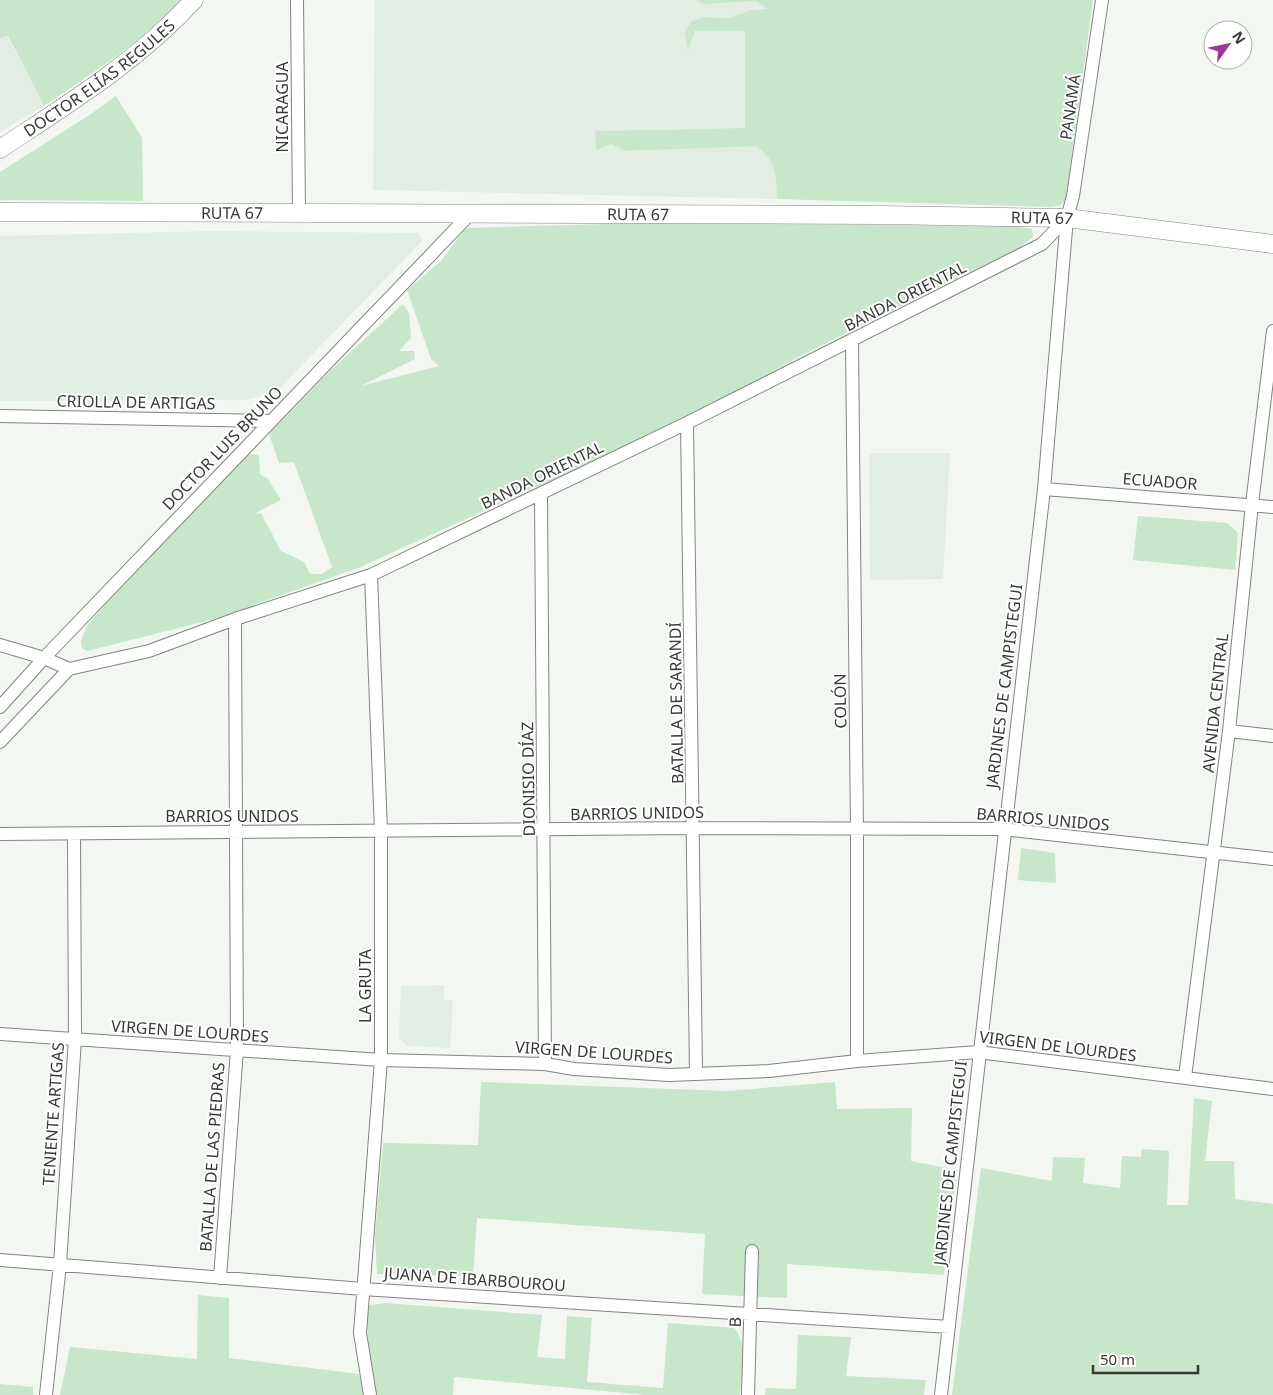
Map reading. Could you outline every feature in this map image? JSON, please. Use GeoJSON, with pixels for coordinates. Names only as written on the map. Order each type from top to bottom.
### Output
{"type":"FeatureCollection","features":[{"type":"Feature","properties":{"kind":"street","name":"DOCTOR ELÍAS REGULES"},"geometry":{"type":"LineString","coordinates":[[0,149],[129,61],[156,38],[194,0]]}},
{"type":"Feature","properties":{"kind":"street","name":"NICARAGUA"},"geometry":{"type":"LineString","coordinates":[[297,0],[299,214]]}},
{"type":"Feature","properties":{"kind":"street","name":"PANAMÁ"},"geometry":{"type":"LineString","coordinates":[[1067,218],[1074,196],[1102,0]]}},
{"type":"Feature","properties":{"kind":"street","name":"RUTA 67"},"geometry":{"type":"LineString","coordinates":[[0,212],[880,215],[1067,218],[1273,244]]}},
{"type":"Feature","properties":{"kind":"street","name":"DOCTOR LUIS BRUNO"},"geometry":{"type":"LineString","coordinates":[[0,707],[44,658],[470,214]]}},
{"type":"Feature","properties":{"kind":"street","name":"BANDA ORIENTAL"},"geometry":{"type":"LineString","coordinates":[[69,669],[149,651],[235,619],[371,574],[687,423],[1042,244],[1067,218]]}},
{"type":"Feature","properties":{"kind":"street","name":"JARDINES DE CAMPISTEGUI"},"geometry":{"type":"LineString","coordinates":[[941,1395],[978,1052],[1044,489],[1067,218]]}},
{"type":"Feature","properties":{"kind":"street","name":"AVENIDA CENTRAL"},"geometry":{"type":"LineString","coordinates":[[1185,1077],[1229,731],[1252,504],[1273,331]]}},
{"type":"Feature","properties":{"kind":"street","name":"COLÓN"},"geometry":{"type":"LineString","coordinates":[[852,341],[857,830],[857,1061]]}},
{"type":"Feature","properties":{"kind":"street","name":"CRIOLLA DE ARTIGAS"},"geometry":{"type":"LineString","coordinates":[[0,416],[271,421]]}},
{"type":"Feature","properties":{"kind":"street","name":"BATALLA DE SARANDÍ"},"geometry":{"type":"LineString","coordinates":[[687,423],[696,1073]]}},
{"type":"Feature","properties":{"kind":"street","name":"ECUADOR"},"geometry":{"type":"LineString","coordinates":[[1044,489],[1273,507]]}},
{"type":"Feature","properties":{"kind":"street","name":"DIONISIO DÍAZ"},"geometry":{"type":"LineString","coordinates":[[541,494],[545,1064]]}},
{"type":"Feature","properties":{"kind":"street","name":"LA GRUTA"},"geometry":{"type":"LineString","coordinates":[[370,1395],[360,1333],[381,1060],[381,831],[371,574]]}},
{"type":"Feature","properties":{"kind":"street","name":"BATALLA DE LAS PIEDRAS"},"geometry":{"type":"LineString","coordinates":[[220,1278],[236,1050],[235,619]]}},
{"type":"Feature","properties":{"kind":"street"},"geometry":{"type":"LineString","coordinates":[[0,645],[44,658],[69,669],[0,742]]}},
{"type":"Feature","properties":{"kind":"street"},"geometry":{"type":"LineString","coordinates":[[1229,731],[1273,736]]}},
{"type":"Feature","properties":{"kind":"street","name":"BARRIOS UNIDOS"},"geometry":{"type":"LineString","coordinates":[[0,834],[694,828],[1004,829],[1273,859]]}},
{"type":"Feature","properties":{"kind":"street","name":"TENIENTE ARTIGAS"},"geometry":{"type":"LineString","coordinates":[[46,1395],[60,1264],[75,1039],[74,834]]}},
{"type":"Feature","properties":{"kind":"street","name":"VIRGEN DE LOURDES"},"geometry":{"type":"LineString","coordinates":[[0,1034],[381,1060],[545,1064],[574,1069],[669,1075],[768,1071],[857,1061],[978,1052],[1273,1089]]}},
{"type":"Feature","properties":{"kind":"street","name":"B"},"geometry":{"type":"LineString","coordinates":[[748,1395],[752,1313],[752,1251]]}},
{"type":"Feature","properties":{"kind":"street","name":"JUANA DE IBARBOUROU"},"geometry":{"type":"LineString","coordinates":[[0,1260],[363,1289],[949,1327]]}},
{"type":"Feature","properties":{"kind":"shaded area"},"geometry":{"type":"Polygon","coordinates":[[[375,0],[696,0],[704,4],[756,1],[767,9],[751,11],[730,18],[706,17],[695,31],[745,31],[745,128],[595,131],[596,150],[611,144],[626,151],[757,145],[770,157],[776,172],[777,199],[373,190],[375,0]]]}},
{"type":"Feature","properties":{"kind":"shaded area"},"geometry":{"type":"Polygon","coordinates":[[[7,36],[44,106],[0,132],[0,38],[7,36]]]}},
{"type":"Feature","properties":{"kind":"shaded area"},"geometry":{"type":"Polygon","coordinates":[[[215,231],[419,233],[422,241],[278,390],[247,400],[0,401],[0,236],[215,231]]]}},
{"type":"Feature","properties":{"kind":"shaded area"},"geometry":{"type":"Polygon","coordinates":[[[869,453],[950,453],[943,579],[870,580],[869,453]]]}},
{"type":"Feature","properties":{"kind":"shaded area"},"geometry":{"type":"Polygon","coordinates":[[[444,985],[444,1000],[453,1000],[450,1048],[407,1046],[399,1037],[401,986],[444,985]]]}},
{"type":"Feature","properties":{"kind":"green space"},"geometry":{"type":"Polygon","coordinates":[[[0,0],[181,0],[166,16],[133,44],[44,106],[8,36],[0,38],[0,0]]]}},
{"type":"Feature","properties":{"kind":"green space"},"geometry":{"type":"Polygon","coordinates":[[[696,0],[1093,0],[1066,199],[1061,205],[1050,207],[777,199],[772,163],[757,146],[625,151],[611,144],[596,150],[595,131],[745,128],[745,31],[695,31],[688,49],[685,32],[692,21],[706,17],[730,18],[751,10],[767,9],[756,1],[704,4],[696,0]]]}},
{"type":"Feature","properties":{"kind":"green space"},"geometry":{"type":"Polygon","coordinates":[[[116,96],[142,138],[143,201],[0,200],[0,172],[116,96]]]}},
{"type":"Feature","properties":{"kind":"green space"},"geometry":{"type":"Polygon","coordinates":[[[643,223],[1015,226],[1032,229],[1033,237],[1019,248],[802,355],[678,423],[358,568],[214,619],[87,651],[82,648],[81,641],[87,626],[133,571],[249,454],[259,455],[260,474],[268,479],[281,500],[254,514],[261,513],[281,551],[304,562],[310,574],[322,574],[332,567],[294,462],[279,463],[269,434],[330,371],[403,304],[409,313],[411,338],[399,351],[414,351],[415,359],[361,386],[439,366],[431,359],[407,290],[441,261],[463,231],[468,228],[643,223]]]}},
{"type":"Feature","properties":{"kind":"green space"},"geometry":{"type":"Polygon","coordinates":[[[1138,516],[1227,523],[1238,533],[1235,570],[1133,560],[1138,516]]]}},
{"type":"Feature","properties":{"kind":"green space"},"geometry":{"type":"Polygon","coordinates":[[[1021,848],[1055,853],[1056,883],[1018,880],[1021,848]]]}},
{"type":"Feature","properties":{"kind":"green space"},"geometry":{"type":"Polygon","coordinates":[[[481,1082],[727,1091],[835,1082],[837,1109],[912,1108],[911,1161],[957,1170],[944,1275],[787,1264],[787,1298],[702,1294],[705,1234],[477,1218],[473,1276],[377,1274],[375,1236],[383,1143],[478,1145],[481,1082]]]}},
{"type":"Feature","properties":{"kind":"green space"},"geometry":{"type":"Polygon","coordinates":[[[1194,1098],[1212,1101],[1205,1161],[1234,1161],[1235,1199],[1273,1204],[1273,1395],[952,1395],[981,1168],[1052,1181],[1053,1157],[1085,1158],[1083,1183],[1120,1188],[1122,1156],[1141,1157],[1142,1149],[1169,1151],[1167,1205],[1188,1205],[1194,1098]]]}},
{"type":"Feature","properties":{"kind":"green space"},"geometry":{"type":"Polygon","coordinates":[[[198,1295],[229,1298],[229,1358],[359,1374],[364,1395],[60,1395],[70,1347],[197,1359],[198,1295]]]}},
{"type":"Feature","properties":{"kind":"green space"},"geometry":{"type":"Polygon","coordinates":[[[386,1303],[542,1315],[537,1357],[565,1359],[567,1316],[592,1318],[587,1382],[663,1388],[668,1323],[734,1328],[739,1334],[743,1351],[740,1395],[646,1395],[454,1377],[453,1395],[376,1395],[371,1381],[366,1308],[369,1305],[386,1303]]]}},
{"type":"Feature","properties":{"kind":"green space"},"geometry":{"type":"Polygon","coordinates":[[[798,1335],[851,1337],[846,1376],[926,1380],[924,1395],[765,1395],[766,1388],[796,1389],[798,1335]]]}},
{"type":"Feature","properties":{"kind":"green space"},"geometry":{"type":"Polygon","coordinates":[[[0,1384],[33,1387],[33,1395],[0,1395],[0,1384]]]}}]}
